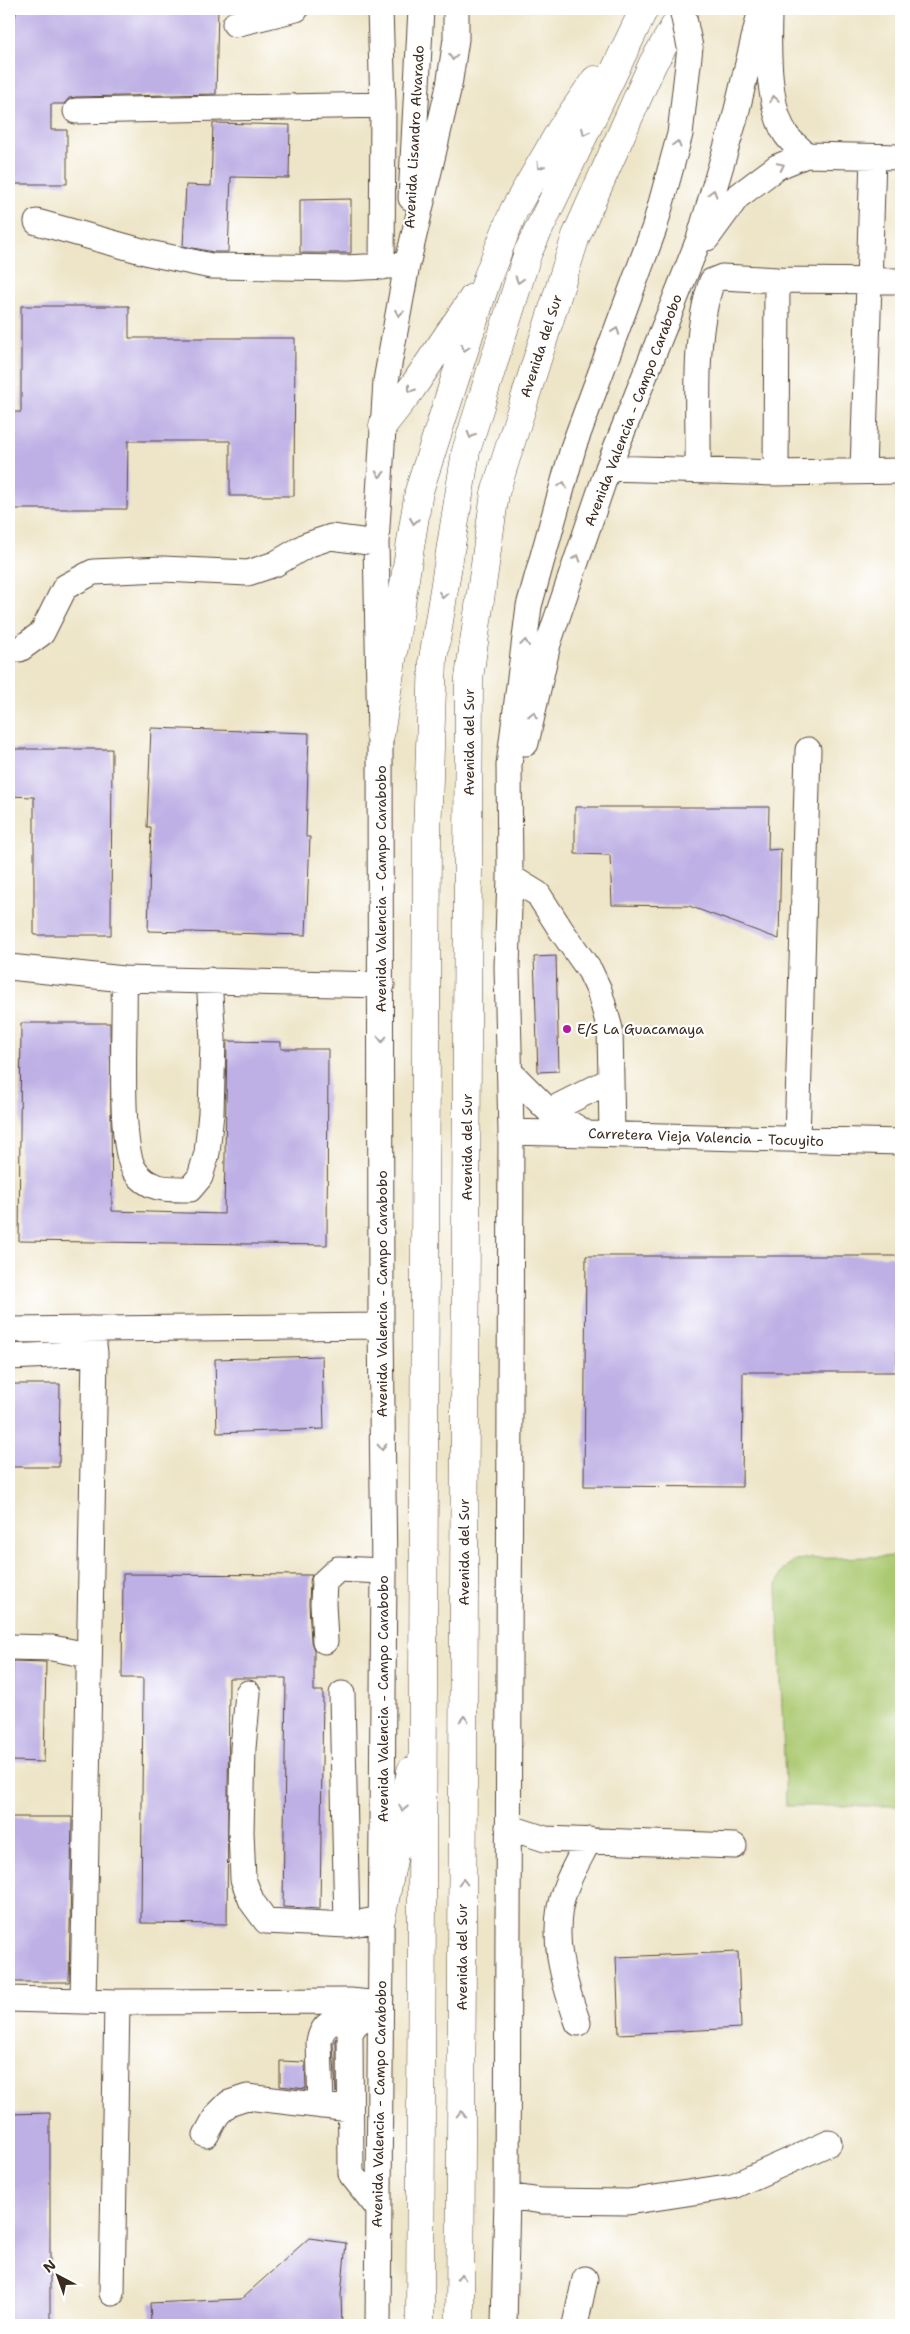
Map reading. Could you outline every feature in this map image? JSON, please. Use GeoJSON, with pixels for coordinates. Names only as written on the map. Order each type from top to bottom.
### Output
{"type":"FeatureCollection","features":[{"type":"Feature","properties":{"kind":"highway"},"geometry":{"type":"LineString","coordinates":[[380,735],[419,491],[488,276],[514,210],[560,131],[644,9]]}},
{"type":"Feature","properties":{"kind":"highway"},"geometry":{"type":"LineString","coordinates":[[420,2325],[427,836],[433,659],[466,451],[528,252],[644,9]]}},
{"type":"Feature","properties":{"kind":"highway","name":"Avenida del Sur"},"geometry":{"type":"LineString","coordinates":[[460,2325],[469,678],[495,493],[576,236],[653,63],[684,9]]}},
{"type":"Feature","properties":{"kind":"highway"},"geometry":{"type":"LineString","coordinates":[[384,425],[412,388],[488,276]]}},
{"type":"Feature","properties":{"kind":"highway"},"geometry":{"type":"LineString","coordinates":[[382,1919],[423,1709]]}},
{"type":"Feature","properties":{"kind":"street"},"geometry":{"type":"LineString","coordinates":[[234,24],[296,9]]}},
{"type":"Feature","properties":{"kind":"street"},"geometry":{"type":"LineString","coordinates":[[380,9],[383,105],[382,267]]}},
{"type":"Feature","properties":{"kind":"street","name":"Avenida Lisandro Alvarado"},"geometry":{"type":"LineString","coordinates":[[408,265],[422,9]]}},
{"type":"Feature","properties":{"kind":"street"},"geometry":{"type":"LineString","coordinates":[[37,222],[149,253],[211,266],[382,267],[408,265],[450,86],[456,39],[456,9]]}},
{"type":"Feature","properties":{"kind":"street","name":"Avenida Valencia - Campo Carabobo"},"geometry":{"type":"LineString","coordinates":[[504,2325],[507,2196],[511,1132],[507,967],[510,877],[509,765],[529,606],[574,445],[654,229],[680,134],[690,47],[684,9]]}},
{"type":"Feature","properties":{"kind":"street","name":"Avenida Valencia - Campo Carabobo"},"geometry":{"type":"LineString","coordinates":[[508,813],[548,644],[608,468],[699,239],[735,118],[762,9]]}},
{"type":"Feature","properties":{"kind":"street"},"geometry":{"type":"LineString","coordinates":[[770,9],[770,66],[775,107],[785,133],[806,155]]}},
{"type":"Feature","properties":{"kind":"street"},"geometry":{"type":"LineString","coordinates":[[76,111],[383,105]]}},
{"type":"Feature","properties":{"kind":"street"},"geometry":{"type":"LineString","coordinates":[[689,264],[737,197],[777,167],[806,155],[901,157]]}},
{"type":"Feature","properties":{"kind":"street"},"geometry":{"type":"LineString","coordinates":[[863,471],[873,156]]}},
{"type":"Feature","properties":{"kind":"street","name":"Avenida Valencia - Campo Carabobo"},"geometry":{"type":"LineString","coordinates":[[378,2325],[384,1571],[381,1326],[382,984],[376,543],[386,381],[408,265]]}},
{"type":"Feature","properties":{"kind":"street"},"geometry":{"type":"LineString","coordinates":[[698,470],[700,346],[708,293],[712,281],[722,276],[777,280],[901,281]]}},
{"type":"Feature","properties":{"kind":"street"},"geometry":{"type":"LineString","coordinates":[[776,473],[777,280]]}},
{"type":"Feature","properties":{"kind":"street"},"geometry":{"type":"LineString","coordinates":[[608,468],[776,473],[901,471]]}},
{"type":"Feature","properties":{"kind":"street"},"geometry":{"type":"LineString","coordinates":[[9,649],[20,649],[42,633],[65,587],[93,572],[163,568],[248,573],[275,564],[307,545],[331,537],[376,543]]}},
{"type":"Feature","properties":{"kind":"street"},"geometry":{"type":"LineString","coordinates":[[798,1140],[808,750]]}},
{"type":"Feature","properties":{"kind":"street"},"geometry":{"type":"LineString","coordinates":[[510,877],[538,894],[590,971],[599,990],[610,1030],[612,1133]]}},
{"type":"Feature","properties":{"kind":"street"},"geometry":{"type":"LineString","coordinates":[[9,967],[124,978],[382,984]]}},
{"type":"Feature","properties":{"kind":"street"},"geometry":{"type":"LineString","coordinates":[[124,978],[124,1101],[128,1154],[135,1171],[148,1183],[160,1189],[190,1189],[200,1176],[207,1153],[211,1112],[213,1039],[209,980]]}},
{"type":"Feature","properties":{"kind":"street"},"geometry":{"type":"LineString","coordinates":[[511,1073],[549,1111],[586,1132]]}},
{"type":"Feature","properties":{"kind":"street"},"geometry":{"type":"LineString","coordinates":[[549,1111],[611,1080]]}},
{"type":"Feature","properties":{"kind":"street","name":"Carretera Vieja Valencia - Tocuyito"},"geometry":{"type":"LineString","coordinates":[[511,1132],[586,1132],[901,1142]]}},
{"type":"Feature","properties":{"kind":"street"},"geometry":{"type":"LineString","coordinates":[[9,1330],[381,1326]]}},
{"type":"Feature","properties":{"kind":"street"},"geometry":{"type":"LineString","coordinates":[[83,2001],[95,1353],[92,1329]]}},
{"type":"Feature","properties":{"kind":"street"},"geometry":{"type":"LineString","coordinates":[[9,1357],[95,1353]]}},
{"type":"Feature","properties":{"kind":"street"},"geometry":{"type":"LineString","coordinates":[[325,1641],[322,1603],[324,1582],[338,1569],[384,1571]]}},
{"type":"Feature","properties":{"kind":"street"},"geometry":{"type":"LineString","coordinates":[[9,1647],[52,1648],[88,1655]]}},
{"type":"Feature","properties":{"kind":"street"},"geometry":{"type":"LineString","coordinates":[[248,1693],[243,1748],[241,1832],[243,1879],[252,1902],[266,1921],[347,1925],[382,1919]]}},
{"type":"Feature","properties":{"kind":"street"},"geometry":{"type":"LineString","coordinates":[[342,1694],[347,1925]]}},
{"type":"Feature","properties":{"kind":"street"},"geometry":{"type":"LineString","coordinates":[[508,1827],[545,1840],[734,1846]]}},
{"type":"Feature","properties":{"kind":"street"},"geometry":{"type":"LineString","coordinates":[[578,2023],[569,1996],[557,1942],[558,1919],[565,1889],[589,1840]]}},
{"type":"Feature","properties":{"kind":"street"},"geometry":{"type":"LineString","coordinates":[[9,1999],[117,2002],[350,2001],[380,2004]]}},
{"type":"Feature","properties":{"kind":"street"},"geometry":{"type":"LineString","coordinates":[[112,2294],[117,2002]]}},
{"type":"Feature","properties":{"kind":"street"},"geometry":{"type":"LineString","coordinates":[[378,2208],[351,2174],[350,2033],[360,2021],[380,2004]]}},
{"type":"Feature","properties":{"kind":"street"},"geometry":{"type":"LineString","coordinates":[[321,2106],[319,2042],[321,2032],[334,2021],[360,2021]]}},
{"type":"Feature","properties":{"kind":"street"},"geometry":{"type":"LineString","coordinates":[[206,2135],[217,2115],[229,2103],[247,2097],[350,2109]]}},
{"type":"Feature","properties":{"kind":"street"},"geometry":{"type":"LineString","coordinates":[[507,2196],[542,2201],[628,2202],[733,2186],[829,2143]]}},
{"type":"Feature","properties":{"kind":"street"},"geometry":{"type":"LineString","coordinates":[[575,2325],[585,2279]]}},
{"type":"Feature","properties":{"kind":"green space"},"geometry":{"type":"Polygon","coordinates":[[[901,1556],[901,1806],[786,1806],[777,1586],[780,1575],[788,1565],[803,1559],[901,1556]]]}},
{"type":"Feature","properties":{"kind":"building"},"geometry":{"type":"Polygon","coordinates":[[[17,9],[218,9],[216,94],[76,97],[69,98],[64,104],[51,104],[51,130],[67,130],[67,184],[9,184],[9,43],[17,9]]]}},
{"type":"Feature","properties":{"kind":"building"},"geometry":{"type":"Polygon","coordinates":[[[213,123],[290,125],[289,178],[231,177],[228,252],[213,252],[183,246],[186,185],[211,186],[213,123]]]}},
{"type":"Feature","properties":{"kind":"building"},"geometry":{"type":"Polygon","coordinates":[[[351,199],[351,253],[300,253],[300,200],[351,199]]]}},
{"type":"Feature","properties":{"kind":"building"},"geometry":{"type":"Polygon","coordinates":[[[21,306],[129,306],[129,338],[295,338],[294,496],[230,496],[230,441],[128,441],[127,509],[9,509],[9,412],[21,412],[21,306]]]}},
{"type":"Feature","properties":{"kind":"building"},"geometry":{"type":"Polygon","coordinates":[[[151,728],[309,733],[306,837],[310,837],[306,935],[148,931],[151,827],[147,827],[151,728]]]}},
{"type":"Feature","properties":{"kind":"building"},"geometry":{"type":"Polygon","coordinates":[[[9,749],[112,749],[111,935],[34,935],[34,797],[9,796],[9,749]]]}},
{"type":"Feature","properties":{"kind":"building"},"geometry":{"type":"Polygon","coordinates":[[[575,807],[769,807],[768,850],[781,849],[779,939],[689,906],[612,905],[610,855],[575,854],[575,807]]]}},
{"type":"Feature","properties":{"kind":"building"},"geometry":{"type":"Polygon","coordinates":[[[556,956],[559,1071],[538,1072],[534,957],[556,956]]]}},
{"type":"Feature","properties":{"kind":"building"},"geometry":{"type":"Polygon","coordinates":[[[21,1023],[110,1023],[112,1211],[224,1214],[227,1041],[281,1042],[281,1049],[328,1049],[327,1245],[19,1241],[21,1023]]]}},
{"type":"Feature","properties":{"kind":"building"},"geometry":{"type":"Polygon","coordinates":[[[586,1256],[898,1256],[897,1372],[743,1372],[742,1487],[584,1486],[586,1256]]]}},
{"type":"Feature","properties":{"kind":"building"},"geometry":{"type":"Polygon","coordinates":[[[322,1356],[324,1429],[217,1433],[215,1359],[322,1356]]]}},
{"type":"Feature","properties":{"kind":"building"},"geometry":{"type":"Polygon","coordinates":[[[9,1384],[60,1384],[59,1467],[9,1467],[9,1384]]]}},
{"type":"Feature","properties":{"kind":"building"},"geometry":{"type":"Polygon","coordinates":[[[123,1574],[312,1575],[309,1604],[311,1642],[314,1650],[314,1691],[323,1691],[320,1909],[283,1907],[286,1678],[229,1678],[227,1924],[141,1923],[143,1678],[122,1678],[123,1574]]]}},
{"type":"Feature","properties":{"kind":"building"},"geometry":{"type":"Polygon","coordinates":[[[13,1661],[46,1662],[44,1762],[11,1761],[13,1661]]]}},
{"type":"Feature","properties":{"kind":"building"},"geometry":{"type":"Polygon","coordinates":[[[9,1817],[72,1817],[69,1982],[9,1982],[9,1817]]]}},
{"type":"Feature","properties":{"kind":"building"},"geometry":{"type":"Polygon","coordinates":[[[738,1952],[741,2028],[619,2034],[616,1957],[738,1952]]]}},
{"type":"Feature","properties":{"kind":"building"},"geometry":{"type":"Polygon","coordinates":[[[336,2038],[336,2093],[333,2044],[336,2038]]]}},
{"type":"Feature","properties":{"kind":"building"},"geometry":{"type":"Polygon","coordinates":[[[280,2061],[305,2062],[306,2089],[280,2086],[280,2061]]]}},
{"type":"Feature","properties":{"kind":"building"},"geometry":{"type":"Polygon","coordinates":[[[50,2113],[50,2325],[9,2325],[9,2114],[50,2113]]]}},
{"type":"Feature","properties":{"kind":"building"},"geometry":{"type":"Polygon","coordinates":[[[309,2238],[346,2243],[341,2295],[342,2325],[151,2325],[150,2303],[241,2299],[309,2238]]]}},
{"type":"Feature","properties":{"kind":"place","name":"E/S La Guacamaya"},"geometry":{"type":"Point","coordinates":[567,1029]}}]}
